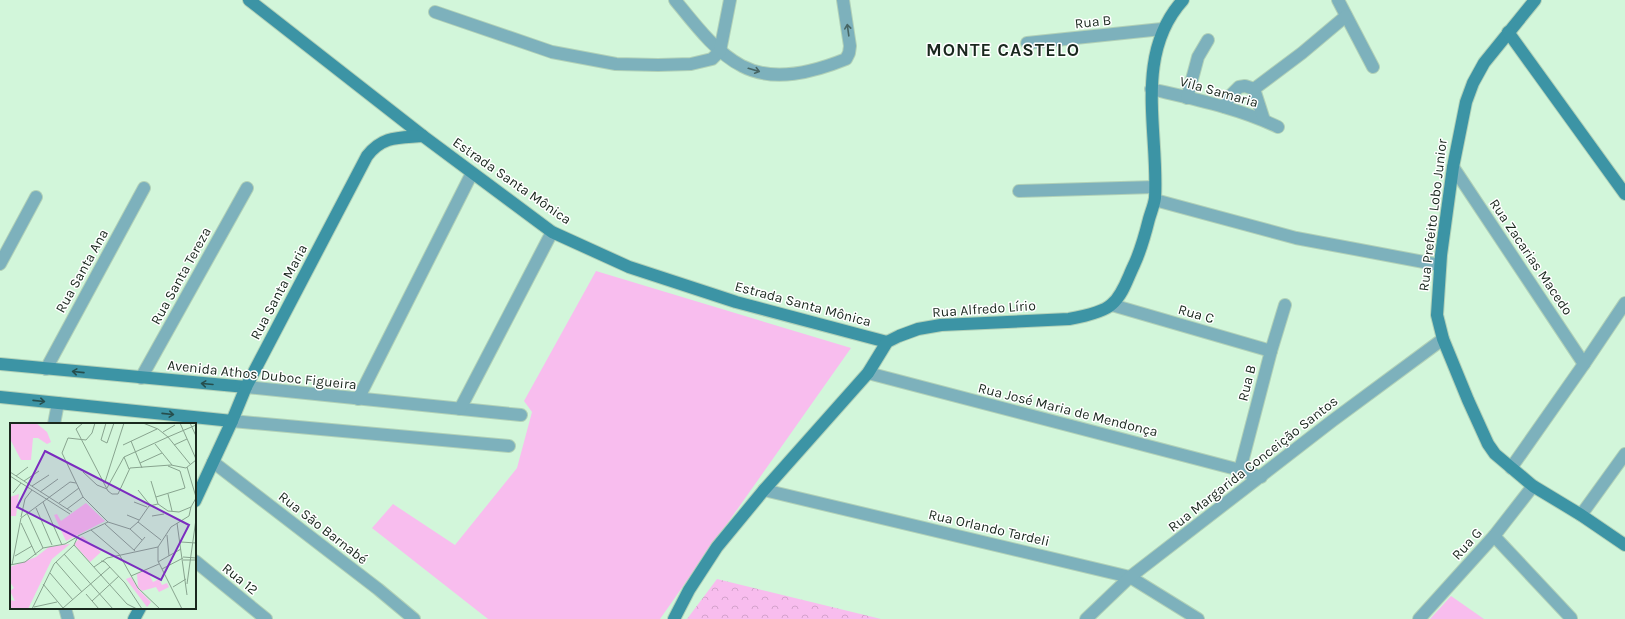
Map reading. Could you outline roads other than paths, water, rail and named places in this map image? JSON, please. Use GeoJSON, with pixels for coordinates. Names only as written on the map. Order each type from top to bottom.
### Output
{"type":"FeatureCollection","features":[{"type":"Feature","properties":{"kind":"main road","name":"Estrada Santa Mônica"},"geometry":{"type":"LineString","coordinates":[[249,0],[423,136],[552,232],[636,269],[736,302],[888,342]]}},
{"type":"Feature","properties":{"kind":"main road"},"geometry":{"type":"LineString","coordinates":[[1112,305],[1123,289],[1142,247],[1155,200],[1151,89],[1162,30],[1173,11],[1182,0]]}},
{"type":"Feature","properties":{"kind":"main road","name":"Rua Prefeito Lobo Junior"},"geometry":{"type":"LineString","coordinates":[[1535,0],[1484,62],[1473,83],[1466,102],[1453,167],[1440,265],[1437,315],[1443,339],[1488,444],[1495,454],[1534,486],[1581,515],[1625,545]]}},
{"type":"Feature","properties":{"kind":"main road"},"geometry":{"type":"LineString","coordinates":[[1508,32],[1624,191]]}},
{"type":"Feature","properties":{"kind":"main road","name":"Rua Santa Maria"},"geometry":{"type":"LineString","coordinates":[[196,499],[246,387],[367,156],[374,146],[383,141],[392,138],[423,136]]}},
{"type":"Feature","properties":{"kind":"main road","name":"Rua Alfredo Lírio"},"geometry":{"type":"LineString","coordinates":[[888,342],[918,329],[941,326],[1070,319],[1088,315],[1112,305]]}},
{"type":"Feature","properties":{"kind":"main road"},"geometry":{"type":"LineString","coordinates":[[674,619],[689,590],[717,547],[764,490],[868,373],[888,342]]}},
{"type":"Feature","properties":{"kind":"main road","name":"Avenida Athos Duboc Figueira"},"geometry":{"type":"LineString","coordinates":[[0,364],[246,387]]}},
{"type":"Feature","properties":{"kind":"main road"},"geometry":{"type":"LineString","coordinates":[[0,397],[232,421]]}},
{"type":"Feature","properties":{"kind":"main road"},"geometry":{"type":"LineString","coordinates":[[134,619],[139,609]]}},
{"type":"Feature","properties":{"kind":"street"},"geometry":{"type":"LineString","coordinates":[[675,0],[720,51],[742,66],[773,75],[794,74],[846,59],[850,46],[843,0]]}},
{"type":"Feature","properties":{"kind":"street"},"geometry":{"type":"LineString","coordinates":[[435,12],[552,52],[616,64],[691,64],[712,59],[720,51],[730,0]]}},
{"type":"Feature","properties":{"kind":"street"},"geometry":{"type":"LineString","coordinates":[[1338,0],[1373,67]]}},
{"type":"Feature","properties":{"kind":"street"},"geometry":{"type":"LineString","coordinates":[[1224,107],[1230,96],[1239,87],[1245,86],[1254,88],[1302,52],[1346,16]]}},
{"type":"Feature","properties":{"kind":"street","name":"Rua B"},"geometry":{"type":"LineString","coordinates":[[1027,43],[1162,30]]}},
{"type":"Feature","properties":{"kind":"street"},"geometry":{"type":"LineString","coordinates":[[1188,98],[1198,57],[1208,40]]}},
{"type":"Feature","properties":{"kind":"street"},"geometry":{"type":"LineString","coordinates":[[1254,88],[1264,120]]}},
{"type":"Feature","properties":{"kind":"street","name":"Vila Samaria"},"geometry":{"type":"LineString","coordinates":[[1151,89],[1224,107],[1264,120],[1278,128]]}},
{"type":"Feature","properties":{"kind":"street","name":"Rua Zacarias Macedo"},"geometry":{"type":"LineString","coordinates":[[1453,167],[1584,364]]}},
{"type":"Feature","properties":{"kind":"street"},"geometry":{"type":"LineString","coordinates":[[358,399],[472,173]]}},
{"type":"Feature","properties":{"kind":"street"},"geometry":{"type":"LineString","coordinates":[[1019,191],[1155,187]]}},
{"type":"Feature","properties":{"kind":"street","name":"Rua Santa Ana"},"geometry":{"type":"LineString","coordinates":[[46,369],[144,188]]}},
{"type":"Feature","properties":{"kind":"street","name":"Rua Santa Tereza"},"geometry":{"type":"LineString","coordinates":[[141,378],[247,188]]}},
{"type":"Feature","properties":{"kind":"street"},"geometry":{"type":"LineString","coordinates":[[0,264],[36,197]]}},
{"type":"Feature","properties":{"kind":"street"},"geometry":{"type":"LineString","coordinates":[[1155,200],[1296,238],[1440,265]]}},
{"type":"Feature","properties":{"kind":"street"},"geometry":{"type":"LineString","coordinates":[[460,409],[552,232]]}},
{"type":"Feature","properties":{"kind":"street"},"geometry":{"type":"LineString","coordinates":[[1511,468],[1625,303]]}},
{"type":"Feature","properties":{"kind":"street","name":"Rua B"},"geometry":{"type":"LineString","coordinates":[[1240,470],[1271,351],[1285,304]]}},
{"type":"Feature","properties":{"kind":"street","name":"Rua C"},"geometry":{"type":"LineString","coordinates":[[1112,305],[1271,351]]}},
{"type":"Feature","properties":{"kind":"street","name":"Rua Margarida Conceição Santos"},"geometry":{"type":"LineString","coordinates":[[1086,619],[1130,577],[1332,421],[1443,339]]}},
{"type":"Feature","properties":{"kind":"street","name":"Rua José Maria de Mendonça"},"geometry":{"type":"LineString","coordinates":[[868,373],[1240,470],[1261,477]]}},
{"type":"Feature","properties":{"kind":"street","name":"Avenida Athos Duboc Figueira"},"geometry":{"type":"LineString","coordinates":[[246,387],[521,415]]}},
{"type":"Feature","properties":{"kind":"street"},"geometry":{"type":"LineString","coordinates":[[54,423],[58,403]]}},
{"type":"Feature","properties":{"kind":"street"},"geometry":{"type":"LineString","coordinates":[[232,421],[509,446]]}},
{"type":"Feature","properties":{"kind":"street"},"geometry":{"type":"LineString","coordinates":[[1581,515],[1625,454]]}},
{"type":"Feature","properties":{"kind":"street","name":"Rua São Barnabé"},"geometry":{"type":"LineString","coordinates":[[213,462],[378,589],[414,619]]}},
{"type":"Feature","properties":{"kind":"street","name":"Rua G"},"geometry":{"type":"LineString","coordinates":[[1419,619],[1494,536],[1534,486]]}},
{"type":"Feature","properties":{"kind":"street","name":"Rua Orlando Tardeli"},"geometry":{"type":"LineString","coordinates":[[764,490],[1130,577],[1198,619]]}},
{"type":"Feature","properties":{"kind":"street"},"geometry":{"type":"LineString","coordinates":[[1494,536],[1571,618]]}},
{"type":"Feature","properties":{"kind":"street","name":"Rua 12"},"geometry":{"type":"LineString","coordinates":[[196,562],[266,619]]}},
{"type":"Feature","properties":{"kind":"street"},"geometry":{"type":"LineString","coordinates":[[65,609],[68,619]]}},
{"type":"Feature","properties":{"kind":"district","name":"MONTE CASTELO"},"geometry":{"type":"Point","coordinates":[1003,50]}}]}
